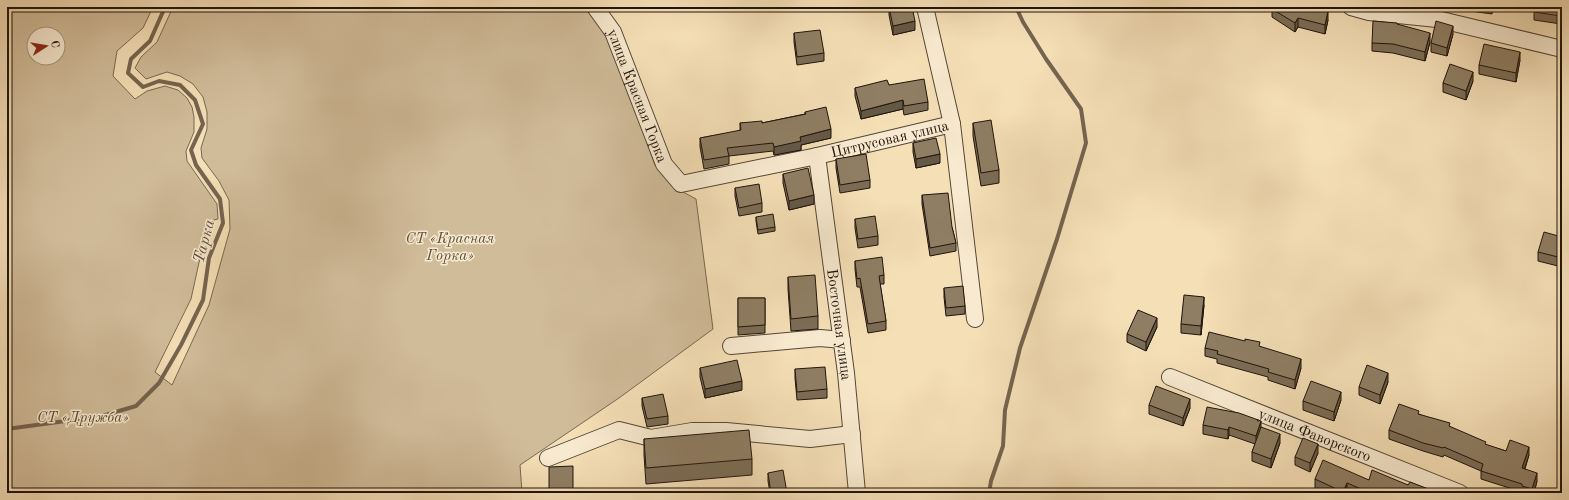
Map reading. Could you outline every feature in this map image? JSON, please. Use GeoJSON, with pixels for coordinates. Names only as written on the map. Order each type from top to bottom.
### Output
{"type":"FeatureCollection","features":[{"type":"Feature","properties":{"kind":"street","name":"улица Красная Горка"},"geometry":{"type":"LineString","coordinates":[[595,7],[613,32],[664,164],[681,184]]}},
{"type":"Feature","properties":{"kind":"street"},"geometry":{"type":"LineString","coordinates":[[925,7],[952,124]]}},
{"type":"Feature","properties":{"kind":"street"},"geometry":{"type":"LineString","coordinates":[[1351,7],[1369,12],[1438,19],[1562,49]]}},
{"type":"Feature","properties":{"kind":"street","name":"Цитрусовая улица"},"geometry":{"type":"LineString","coordinates":[[681,184],[817,156],[952,124],[975,319]]}},
{"type":"Feature","properties":{"kind":"street","name":"Восточная улица"},"geometry":{"type":"LineString","coordinates":[[817,156],[842,340],[857,493]]}},
{"type":"Feature","properties":{"kind":"street"},"geometry":{"type":"LineString","coordinates":[[731,346],[820,338],[842,340]]}},
{"type":"Feature","properties":{"kind":"street","name":"улица Фаворского"},"geometry":{"type":"LineString","coordinates":[[1170,377],[1460,493]]}},
{"type":"Feature","properties":{"kind":"street"},"geometry":{"type":"LineString","coordinates":[[548,458],[619,430],[651,438],[692,431],[726,431],[810,439],[852,434]]}},
{"type":"Feature","properties":{"kind":"green space","name":"СТ «Красная Горка»"},"geometry":{"type":"Polygon","coordinates":[[[7,7],[153,7],[143,28],[117,51],[113,76],[135,99],[147,91],[165,86],[178,90],[187,98],[192,107],[194,132],[186,151],[187,161],[217,204],[218,219],[210,221],[191,299],[155,372],[172,385],[209,305],[230,229],[229,200],[219,181],[202,158],[201,148],[207,129],[207,112],[203,97],[193,84],[180,76],[167,72],[146,79],[135,68],[141,57],[157,42],[173,7],[587,7],[610,39],[655,165],[672,186],[696,199],[713,329],[619,398],[520,465],[522,493],[7,493],[7,7]]]}},
{"type":"Feature","properties":{"kind":"building"},"geometry":{"type":"Polygon","coordinates":[[[889,7],[912,7],[915,21],[893,26],[889,7]]]}},
{"type":"Feature","properties":{"kind":"building"},"geometry":{"type":"Polygon","coordinates":[[[1274,7],[1312,7],[1328,11],[1325,25],[1298,18],[1295,23],[1272,9],[1274,7]]]}},
{"type":"Feature","properties":{"kind":"building"},"geometry":{"type":"Polygon","coordinates":[[[1534,7],[1562,7],[1561,16],[1534,12],[1534,7]]]}},
{"type":"Feature","properties":{"kind":"building"},"geometry":{"type":"Polygon","coordinates":[[[1373,21],[1397,23],[1430,33],[1425,52],[1393,44],[1372,43],[1373,21]]]}},
{"type":"Feature","properties":{"kind":"building"},"geometry":{"type":"Polygon","coordinates":[[[1436,21],[1453,26],[1447,48],[1431,43],[1436,21]]]}},
{"type":"Feature","properties":{"kind":"building"},"geometry":{"type":"Polygon","coordinates":[[[820,30],[824,53],[797,57],[794,33],[820,30]]]}},
{"type":"Feature","properties":{"kind":"building"},"geometry":{"type":"Polygon","coordinates":[[[1484,44],[1520,52],[1516,73],[1479,65],[1484,44]]]}},
{"type":"Feature","properties":{"kind":"building"},"geometry":{"type":"Polygon","coordinates":[[[1450,64],[1473,72],[1466,91],[1443,83],[1450,64]]]}},
{"type":"Feature","properties":{"kind":"building"},"geometry":{"type":"Polygon","coordinates":[[[924,79],[928,102],[904,106],[903,100],[861,111],[855,88],[887,80],[889,85],[924,79]]]}},
{"type":"Feature","properties":{"kind":"building"},"geometry":{"type":"Polygon","coordinates":[[[826,107],[831,129],[800,137],[801,141],[774,147],[773,143],[727,148],[729,156],[704,160],[700,138],[741,130],[740,123],[762,121],[762,123],[806,114],[805,112],[826,107]]]}},
{"type":"Feature","properties":{"kind":"building"},"geometry":{"type":"Polygon","coordinates":[[[991,120],[999,170],[981,173],[973,123],[991,120]]]}},
{"type":"Feature","properties":{"kind":"building"},"geometry":{"type":"Polygon","coordinates":[[[936,138],[940,154],[916,159],[913,143],[936,138]]]}},
{"type":"Feature","properties":{"kind":"building"},"geometry":{"type":"Polygon","coordinates":[[[866,154],[870,180],[840,185],[836,159],[866,154]]]}},
{"type":"Feature","properties":{"kind":"building"},"geometry":{"type":"Polygon","coordinates":[[[808,168],[814,195],[789,201],[783,174],[808,168]]]}},
{"type":"Feature","properties":{"kind":"building"},"geometry":{"type":"Polygon","coordinates":[[[759,184],[762,203],[739,208],[735,188],[759,184]]]}},
{"type":"Feature","properties":{"kind":"building"},"geometry":{"type":"Polygon","coordinates":[[[948,193],[952,227],[956,243],[930,248],[922,195],[948,193]]]}},
{"type":"Feature","properties":{"kind":"building"},"geometry":{"type":"Polygon","coordinates":[[[773,214],[775,227],[758,230],[756,217],[773,214]]]}},
{"type":"Feature","properties":{"kind":"building"},"geometry":{"type":"Polygon","coordinates":[[[875,216],[878,236],[858,239],[855,219],[875,216]]]}},
{"type":"Feature","properties":{"kind":"building"},"geometry":{"type":"Polygon","coordinates":[[[1544,232],[1562,237],[1562,258],[1538,252],[1544,232]]]}},
{"type":"Feature","properties":{"kind":"building"},"geometry":{"type":"Polygon","coordinates":[[[882,257],[884,275],[879,276],[886,321],[868,324],[860,278],[857,279],[855,261],[882,257]]]}},
{"type":"Feature","properties":{"kind":"building"},"geometry":{"type":"Polygon","coordinates":[[[815,275],[818,316],[791,319],[788,277],[815,275]]]}},
{"type":"Feature","properties":{"kind":"building"},"geometry":{"type":"Polygon","coordinates":[[[963,286],[965,306],[946,308],[944,288],[963,286]]]}},
{"type":"Feature","properties":{"kind":"building"},"geometry":{"type":"Polygon","coordinates":[[[1184,295],[1204,297],[1201,326],[1181,324],[1184,295]]]}},
{"type":"Feature","properties":{"kind":"building"},"geometry":{"type":"Polygon","coordinates":[[[738,298],[765,298],[765,325],[738,327],[738,298]]]}},
{"type":"Feature","properties":{"kind":"building"},"geometry":{"type":"Polygon","coordinates":[[[1138,310],[1157,318],[1146,342],[1127,334],[1138,310]]]}},
{"type":"Feature","properties":{"kind":"building"},"geometry":{"type":"Polygon","coordinates":[[[1209,332],[1245,341],[1245,339],[1260,342],[1259,346],[1301,359],[1295,380],[1268,372],[1269,369],[1217,354],[1218,351],[1205,348],[1209,332]]]}},
{"type":"Feature","properties":{"kind":"building"},"geometry":{"type":"Polygon","coordinates":[[[737,360],[742,381],[705,389],[700,368],[737,360]]]}},
{"type":"Feature","properties":{"kind":"building"},"geometry":{"type":"Polygon","coordinates":[[[1367,365],[1388,373],[1380,395],[1359,387],[1367,365]]]}},
{"type":"Feature","properties":{"kind":"building"},"geometry":{"type":"Polygon","coordinates":[[[825,367],[827,389],[797,392],[795,369],[825,367]]]}},
{"type":"Feature","properties":{"kind":"building"},"geometry":{"type":"Polygon","coordinates":[[[1311,381],[1341,392],[1334,412],[1303,401],[1311,381]]]}},
{"type":"Feature","properties":{"kind":"building"},"geometry":{"type":"Polygon","coordinates":[[[1156,386],[1190,399],[1183,418],[1149,405],[1156,386]]]}},
{"type":"Feature","properties":{"kind":"building"},"geometry":{"type":"Polygon","coordinates":[[[663,394],[668,416],[647,419],[642,398],[663,394]]]}},
{"type":"Feature","properties":{"kind":"building"},"geometry":{"type":"Polygon","coordinates":[[[1399,404],[1419,411],[1418,414],[1450,423],[1449,426],[1486,442],[1485,444],[1506,451],[1510,440],[1529,447],[1522,468],[1537,473],[1532,489],[1522,486],[1522,484],[1481,471],[1483,464],[1444,447],[1423,443],[1389,430],[1399,404]]]}},
{"type":"Feature","properties":{"kind":"building"},"geometry":{"type":"Polygon","coordinates":[[[1207,407],[1239,413],[1261,421],[1256,436],[1229,427],[1228,430],[1203,425],[1207,407]]]}},
{"type":"Feature","properties":{"kind":"building"},"geometry":{"type":"Polygon","coordinates":[[[1261,427],[1280,434],[1271,459],[1252,452],[1261,427]]]}},
{"type":"Feature","properties":{"kind":"building"},"geometry":{"type":"Polygon","coordinates":[[[749,430],[752,459],[646,468],[644,439],[749,430]]]}},
{"type":"Feature","properties":{"kind":"building"},"geometry":{"type":"Polygon","coordinates":[[[1303,438],[1318,444],[1310,463],[1295,457],[1303,438]]]}},
{"type":"Feature","properties":{"kind":"building"},"geometry":{"type":"Polygon","coordinates":[[[1323,460],[1369,480],[1372,470],[1408,485],[1410,482],[1439,493],[1371,493],[1347,483],[1343,492],[1315,479],[1323,460]]]}},
{"type":"Feature","properties":{"kind":"building"},"geometry":{"type":"Polygon","coordinates":[[[573,466],[573,493],[549,493],[549,467],[573,466]]]}},
{"type":"Feature","properties":{"kind":"building"},"geometry":{"type":"Polygon","coordinates":[[[783,470],[787,493],[771,493],[768,473],[783,470]]]}},
{"type":"Feature","properties":{"kind":"waterway","name":"Тарка"},"geometry":{"type":"LineString","coordinates":[[7,429],[102,416],[136,406],[159,383],[181,345],[203,300],[209,258],[223,223],[220,199],[196,165],[191,150],[203,124],[195,100],[180,85],[159,81],[143,87],[128,73],[131,59],[150,41],[165,7]]}},
{"type":"Feature","properties":{"kind":"waterway"},"geometry":{"type":"LineString","coordinates":[[989,493],[991,481],[1003,446],[1005,410],[1020,348],[1057,239],[1086,143],[1081,109],[1046,59],[1023,22],[1016,7]]}},
{"type":"Feature","properties":{"kind":"park label","name":"СТ «Дружба»"},"geometry":{"type":"Point","coordinates":[83,417]}}]}
